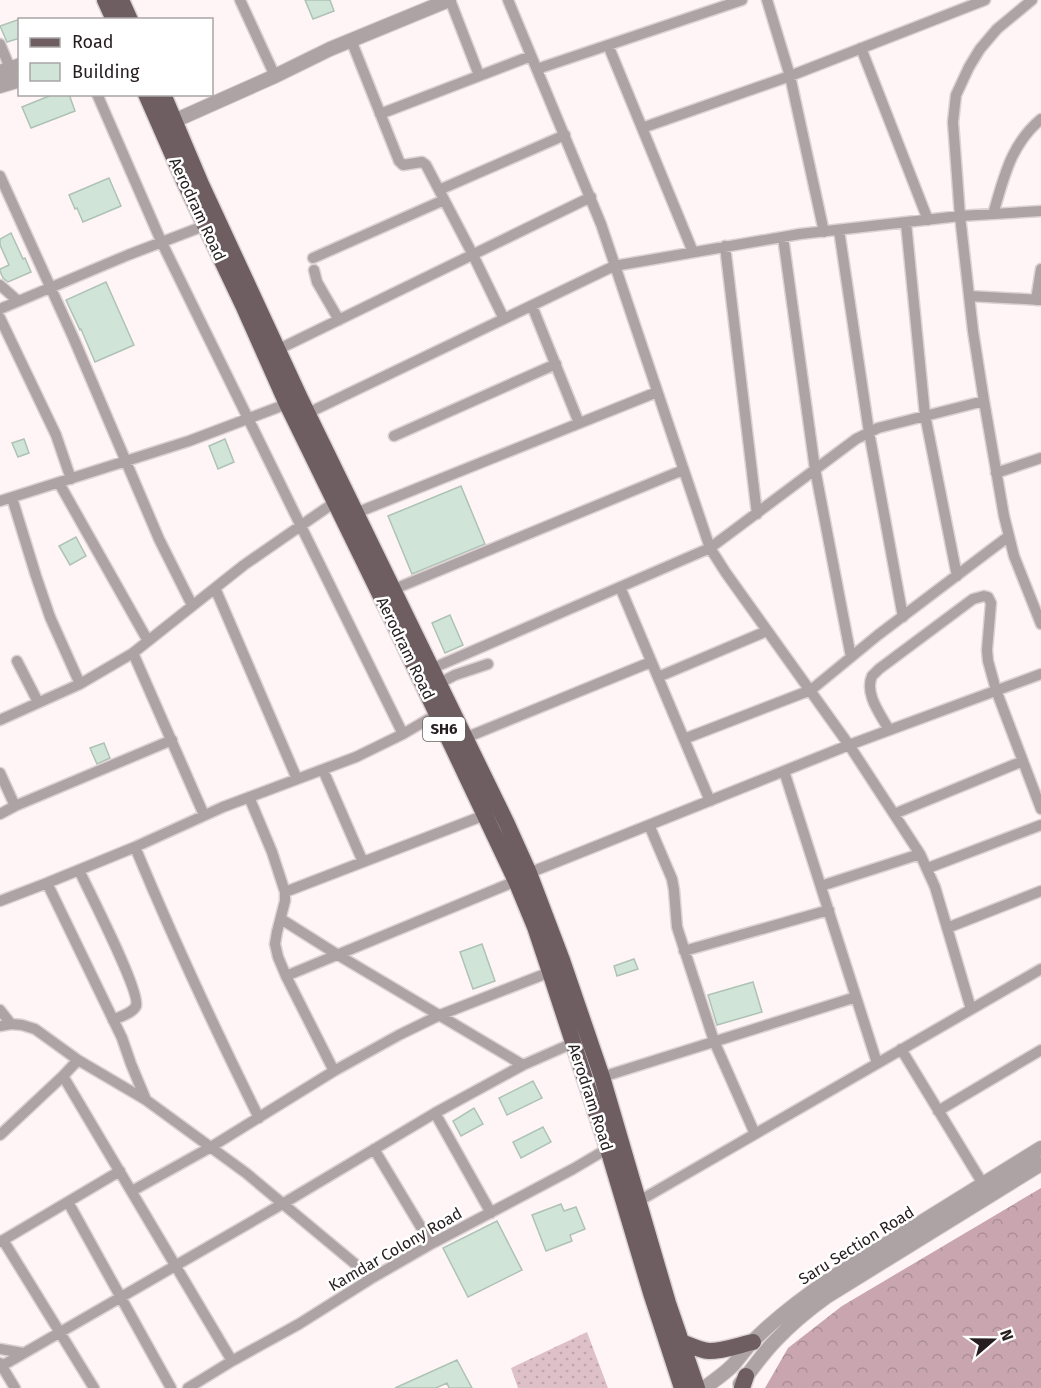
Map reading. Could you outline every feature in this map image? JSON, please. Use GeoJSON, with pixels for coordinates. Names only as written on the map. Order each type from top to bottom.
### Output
{"type":"FeatureCollection","features":[{"type":"Feature","properties":{"kind":"main road"},"geometry":{"type":"LineString","coordinates":[[105,0],[113,18]]}},
{"type":"Feature","properties":{"kind":"main road"},"geometry":{"type":"LineString","coordinates":[[121,0],[129,18]]}},
{"type":"Feature","properties":{"kind":"main road","name":"Aerodram Road"},"geometry":{"type":"LineString","coordinates":[[147,96],[167,124],[211,223],[239,296],[294,401],[335,502],[485,815],[523,877],[535,927],[573,1043],[639,1201],[697,1388]]}},
{"type":"Feature","properties":{"kind":"main road","name":"Aerodram Road"},"geometry":{"type":"LineString","coordinates":[[163,96],[167,124]]}},
{"type":"Feature","properties":{"kind":"main road","name":"Aerodram Road"},"geometry":{"type":"LineString","coordinates":[[211,223],[279,350],[294,401],[308,413],[465,738],[523,877],[562,960],[602,1077],[614,1145],[651,1293],[682,1388]]}},
{"type":"Feature","properties":{"kind":"main road"},"geometry":{"type":"LineString","coordinates":[[681,1342],[709,1351],[753,1342]]}},
{"type":"Feature","properties":{"kind":"street"},"geometry":{"type":"LineString","coordinates":[[240,0],[275,76]]}},
{"type":"Feature","properties":{"kind":"street"},"geometry":{"type":"LineString","coordinates":[[167,124],[330,49],[450,0],[479,75]]}},
{"type":"Feature","properties":{"kind":"street"},"geometry":{"type":"LineString","coordinates":[[508,0],[601,224],[710,548],[849,745],[928,868],[971,1009]]}},
{"type":"Feature","properties":{"kind":"street"},"geometry":{"type":"LineString","coordinates":[[537,69],[742,0]]}},
{"type":"Feature","properties":{"kind":"street"},"geometry":{"type":"LineString","coordinates":[[767,0],[790,76],[824,232]]}},
{"type":"Feature","properties":{"kind":"street"},"geometry":{"type":"LineString","coordinates":[[642,128],[790,76],[985,0]]}},
{"type":"Feature","properties":{"kind":"street"},"geometry":{"type":"LineString","coordinates":[[1032,0],[997,29],[980,49],[956,95],[953,122],[969,296],[996,473],[1014,556],[1041,624]]}},
{"type":"Feature","properties":{"kind":"street"},"geometry":{"type":"LineString","coordinates":[[351,40],[399,161],[403,165],[422,162],[426,165],[504,319]]}},
{"type":"Feature","properties":{"kind":"street"},"geometry":{"type":"LineString","coordinates":[[0,44],[10,68]]}},
{"type":"Feature","properties":{"kind":"street"},"geometry":{"type":"LineString","coordinates":[[608,45],[693,252]]}},
{"type":"Feature","properties":{"kind":"street"},"geometry":{"type":"LineString","coordinates":[[861,48],[927,220]]}},
{"type":"Feature","properties":{"kind":"street"},"geometry":{"type":"LineString","coordinates":[[381,114],[531,56]]}},
{"type":"Feature","properties":{"kind":"street"},"geometry":{"type":"LineString","coordinates":[[0,86],[18,81]]}},
{"type":"Feature","properties":{"kind":"street"},"geometry":{"type":"LineString","coordinates":[[98,96],[161,242],[404,734]]}},
{"type":"Feature","properties":{"kind":"street"},"geometry":{"type":"LineString","coordinates":[[993,214],[1012,155],[1021,139],[1041,119]]}},
{"type":"Feature","properties":{"kind":"street"},"geometry":{"type":"LineString","coordinates":[[312,258],[565,135]]}},
{"type":"Feature","properties":{"kind":"street"},"geometry":{"type":"LineString","coordinates":[[0,176],[159,539],[192,605]]}},
{"type":"Feature","properties":{"kind":"street"},"geometry":{"type":"LineString","coordinates":[[279,350],[591,197]]}},
{"type":"Feature","properties":{"kind":"street"},"geometry":{"type":"LineString","coordinates":[[308,413],[614,266],[783,237],[960,216],[1041,211]]}},
{"type":"Feature","properties":{"kind":"street"},"geometry":{"type":"LineString","coordinates":[[0,309],[211,223]]}},
{"type":"Feature","properties":{"kind":"street"},"geometry":{"type":"LineString","coordinates":[[906,223],[925,415],[957,576]]}},
{"type":"Feature","properties":{"kind":"street"},"geometry":{"type":"LineString","coordinates":[[839,230],[869,432],[903,616]]}},
{"type":"Feature","properties":{"kind":"street"},"geometry":{"type":"LineString","coordinates":[[783,237],[815,469],[851,657]]}},
{"type":"Feature","properties":{"kind":"street"},"geometry":{"type":"LineString","coordinates":[[725,246],[757,514]]}},
{"type":"Feature","properties":{"kind":"street"},"geometry":{"type":"LineString","coordinates":[[969,296],[1039,300],[1041,269]]}},
{"type":"Feature","properties":{"kind":"street"},"geometry":{"type":"LineString","coordinates":[[314,270],[317,282],[339,320]]}},
{"type":"Feature","properties":{"kind":"street"},"geometry":{"type":"LineString","coordinates":[[0,285],[18,302]]}},
{"type":"Feature","properties":{"kind":"street"},"geometry":{"type":"LineString","coordinates":[[532,306],[579,423]]}},
{"type":"Feature","properties":{"kind":"street"},"geometry":{"type":"LineString","coordinates":[[0,318],[56,435],[71,479]]}},
{"type":"Feature","properties":{"kind":"street"},"geometry":{"type":"LineString","coordinates":[[394,435],[556,364]]}},
{"type":"Feature","properties":{"kind":"street"},"geometry":{"type":"LineString","coordinates":[[356,513],[657,392]]}},
{"type":"Feature","properties":{"kind":"street"},"geometry":{"type":"LineString","coordinates":[[0,501],[189,441],[294,401]]}},
{"type":"Feature","properties":{"kind":"street"},"geometry":{"type":"LineString","coordinates":[[435,677],[620,587],[710,548],[856,439],[869,432],[925,415],[984,401]]}},
{"type":"Feature","properties":{"kind":"street"},"geometry":{"type":"LineString","coordinates":[[996,473],[1041,458]]}},
{"type":"Feature","properties":{"kind":"street"},"geometry":{"type":"LineString","coordinates":[[392,590],[683,470]]}},
{"type":"Feature","properties":{"kind":"street"},"geometry":{"type":"LineString","coordinates":[[59,483],[148,641]]}},
{"type":"Feature","properties":{"kind":"street"},"geometry":{"type":"LineString","coordinates":[[12,498],[50,617],[80,684]]}},
{"type":"Feature","properties":{"kind":"street"},"geometry":{"type":"LineString","coordinates":[[0,720],[80,684],[133,653],[244,565],[335,502]]}},
{"type":"Feature","properties":{"kind":"street"},"geometry":{"type":"LineString","coordinates":[[684,739],[811,690],[903,616],[1009,536]]}},
{"type":"Feature","properties":{"kind":"street"},"geometry":{"type":"LineString","coordinates":[[620,587],[710,801]]}},
{"type":"Feature","properties":{"kind":"street"},"geometry":{"type":"LineString","coordinates":[[215,588],[297,779]]}},
{"type":"Feature","properties":{"kind":"street"},"geometry":{"type":"LineString","coordinates":[[889,730],[873,701],[870,689],[873,675],[973,599],[988,597],[991,603],[988,661],[996,690],[1041,809]]}},
{"type":"Feature","properties":{"kind":"street"},"geometry":{"type":"LineString","coordinates":[[658,677],[767,631]]}},
{"type":"Feature","properties":{"kind":"street"},"geometry":{"type":"LineString","coordinates":[[133,653],[204,815]]}},
{"type":"Feature","properties":{"kind":"street"},"geometry":{"type":"LineString","coordinates":[[16,661],[38,702]]}},
{"type":"Feature","properties":{"kind":"street"},"geometry":{"type":"LineString","coordinates":[[465,738],[651,662]]}},
{"type":"Feature","properties":{"kind":"street"},"geometry":{"type":"LineString","coordinates":[[435,677],[455,675],[488,664]]}},
{"type":"Feature","properties":{"kind":"street"},"geometry":{"type":"LineString","coordinates":[[286,976],[649,825],[849,745],[1041,674]]}},
{"type":"Feature","properties":{"kind":"street"},"geometry":{"type":"LineString","coordinates":[[0,901],[135,847],[204,815],[356,757],[404,734],[437,714]]}},
{"type":"Feature","properties":{"kind":"street"},"geometry":{"type":"LineString","coordinates":[[0,814],[172,740]]}},
{"type":"Feature","properties":{"kind":"street"},"geometry":{"type":"LineString","coordinates":[[894,814],[1023,761]]}},
{"type":"Feature","properties":{"kind":"street"},"geometry":{"type":"LineString","coordinates":[[323,770],[363,862]]}},
{"type":"Feature","properties":{"kind":"street"},"geometry":{"type":"LineString","coordinates":[[784,771],[877,1063]]}},
{"type":"Feature","properties":{"kind":"street"},"geometry":{"type":"LineString","coordinates":[[0,772],[15,806]]}},
{"type":"Feature","properties":{"kind":"street"},"geometry":{"type":"LineString","coordinates":[[249,797],[272,852],[285,891],[285,901],[275,944],[278,957],[334,1071]]}},
{"type":"Feature","properties":{"kind":"street"},"geometry":{"type":"LineString","coordinates":[[285,891],[485,815]]}},
{"type":"Feature","properties":{"kind":"street"},"geometry":{"type":"LineString","coordinates":[[649,825],[672,879],[677,927],[714,1041],[754,1134]]}},
{"type":"Feature","properties":{"kind":"street"},"geometry":{"type":"LineString","coordinates":[[928,868],[1041,825]]}},
{"type":"Feature","properties":{"kind":"street"},"geometry":{"type":"LineString","coordinates":[[135,847],[218,1037],[259,1118]]}},
{"type":"Feature","properties":{"kind":"street"},"geometry":{"type":"LineString","coordinates":[[821,886],[920,854]]}},
{"type":"Feature","properties":{"kind":"street"},"geometry":{"type":"LineString","coordinates":[[79,870],[120,957],[136,998],[136,1006],[133,1010],[113,1020]]}},
{"type":"Feature","properties":{"kind":"street"},"geometry":{"type":"LineString","coordinates":[[47,884],[122,1038],[146,1100]]}},
{"type":"Feature","properties":{"kind":"street"},"geometry":{"type":"LineString","coordinates":[[947,928],[1041,891]]}},
{"type":"Feature","properties":{"kind":"street"},"geometry":{"type":"LineString","coordinates":[[684,951],[828,910]]}},
{"type":"Feature","properties":{"kind":"street"},"geometry":{"type":"LineString","coordinates":[[281,919],[523,1065]]}},
{"type":"Feature","properties":{"kind":"street"},"geometry":{"type":"LineString","coordinates":[[639,1201],[1041,969]]}},
{"type":"Feature","properties":{"kind":"street"},"geometry":{"type":"LineString","coordinates":[[132,1191],[211,1147],[334,1071],[399,1035],[440,1015],[550,972]]}},
{"type":"Feature","properties":{"kind":"street"},"geometry":{"type":"LineString","coordinates":[[602,1077],[856,997]]}},
{"type":"Feature","properties":{"kind":"street"},"geometry":{"type":"LineString","coordinates":[[0,1010],[5,1025],[22,1025],[35,1029],[78,1060],[146,1100],[284,1203],[372,1278]]}},
{"type":"Feature","properties":{"kind":"street"},"geometry":{"type":"LineString","coordinates":[[15,1388],[1,1365],[284,1203],[435,1113],[523,1065],[573,1043]]}},
{"type":"Feature","properties":{"kind":"street"},"geometry":{"type":"LineString","coordinates":[[901,1050],[983,1184]]}},
{"type":"Feature","properties":{"kind":"street"},"geometry":{"type":"LineString","coordinates":[[938,1111],[1041,1050]]}},
{"type":"Feature","properties":{"kind":"street"},"geometry":{"type":"LineString","coordinates":[[0,1135],[78,1060]]}},
{"type":"Feature","properties":{"kind":"street"},"geometry":{"type":"LineString","coordinates":[[63,1076],[232,1361]]}},
{"type":"Feature","properties":{"kind":"street"},"geometry":{"type":"LineString","coordinates":[[435,1113],[490,1213]]}},
{"type":"Feature","properties":{"kind":"street","name":"Kamdar Colony Road"},"geometry":{"type":"LineString","coordinates":[[188,1388],[431,1244],[563,1175],[614,1145]]}},
{"type":"Feature","properties":{"kind":"street","name":"Saru Section Road"},"geometry":{"type":"LineString","coordinates":[[704,1388],[732,1366],[753,1342],[806,1295],[1041,1148]]}},
{"type":"Feature","properties":{"kind":"street"},"geometry":{"type":"LineString","coordinates":[[374,1149],[431,1244]]}},
{"type":"Feature","properties":{"kind":"street","name":"Saru Section Road"},"geometry":{"type":"LineString","coordinates":[[741,1384],[774,1342],[811,1308],[1041,1164]]}},
{"type":"Feature","properties":{"kind":"street"},"geometry":{"type":"LineString","coordinates":[[94,1388],[2,1241],[120,1172]]}},
{"type":"Feature","properties":{"kind":"street"},"geometry":{"type":"LineString","coordinates":[[68,1202],[171,1388]]}},
{"type":"Feature","properties":{"kind":"street"},"geometry":{"type":"LineString","coordinates":[[0,1349],[23,1353]]}},
{"type":"Feature","properties":{"kind":"green space"},"geometry":{"type":"Polygon","coordinates":[[[1041,1188],[1041,1388],[765,1388],[788,1348],[842,1306],[1041,1188]]]}},
{"type":"Feature","properties":{"kind":"shaded area"},"geometry":{"type":"Polygon","coordinates":[[[587,1332],[608,1388],[518,1388],[511,1368],[587,1332]]]}},
{"type":"Feature","properties":{"kind":"building"},"geometry":{"type":"Polygon","coordinates":[[[305,0],[330,0],[334,11],[313,19],[305,0]]]}},
{"type":"Feature","properties":{"kind":"building"},"geometry":{"type":"Polygon","coordinates":[[[18,20],[18,39],[7,42],[0,26],[18,20]]]}},
{"type":"Feature","properties":{"kind":"building"},"geometry":{"type":"Polygon","coordinates":[[[49,96],[70,96],[75,111],[31,128],[22,107],[49,96]]]}},
{"type":"Feature","properties":{"kind":"building"},"geometry":{"type":"Polygon","coordinates":[[[109,178],[121,206],[83,222],[69,195],[109,178]]]}},
{"type":"Feature","properties":{"kind":"building"},"geometry":{"type":"Polygon","coordinates":[[[11,233],[31,272],[8,282],[0,271],[9,265],[0,245],[0,239],[11,233]]]}},
{"type":"Feature","properties":{"kind":"building"},"geometry":{"type":"Polygon","coordinates":[[[106,282],[134,345],[95,362],[66,300],[106,282]]]}},
{"type":"Feature","properties":{"kind":"building"},"geometry":{"type":"Polygon","coordinates":[[[24,439],[29,453],[18,457],[12,443],[24,439]]]}},
{"type":"Feature","properties":{"kind":"building"},"geometry":{"type":"Polygon","coordinates":[[[225,439],[234,462],[218,469],[209,446],[225,439]]]}},
{"type":"Feature","properties":{"kind":"building"},"geometry":{"type":"Polygon","coordinates":[[[461,486],[485,544],[412,574],[388,516],[461,486]]]}},
{"type":"Feature","properties":{"kind":"building"},"geometry":{"type":"Polygon","coordinates":[[[76,537],[86,556],[70,565],[59,546],[76,537]]]}},
{"type":"Feature","properties":{"kind":"building"},"geometry":{"type":"Polygon","coordinates":[[[450,615],[463,645],[445,653],[432,623],[450,615]]]}},
{"type":"Feature","properties":{"kind":"building"},"geometry":{"type":"Polygon","coordinates":[[[104,743],[110,758],[97,764],[90,748],[104,743]]]}},
{"type":"Feature","properties":{"kind":"building"},"geometry":{"type":"Polygon","coordinates":[[[482,944],[495,981],[473,989],[460,952],[482,944]]]}},
{"type":"Feature","properties":{"kind":"building"},"geometry":{"type":"Polygon","coordinates":[[[634,959],[638,969],[617,976],[614,966],[634,959]]]}},
{"type":"Feature","properties":{"kind":"building"},"geometry":{"type":"Polygon","coordinates":[[[753,982],[762,1012],[717,1025],[708,995],[753,982]]]}},
{"type":"Feature","properties":{"kind":"building"},"geometry":{"type":"Polygon","coordinates":[[[533,1081],[542,1098],[507,1115],[499,1098],[533,1081]]]}},
{"type":"Feature","properties":{"kind":"building"},"geometry":{"type":"Polygon","coordinates":[[[474,1108],[483,1124],[461,1136],[453,1121],[474,1108]]]}},
{"type":"Feature","properties":{"kind":"building"},"geometry":{"type":"Polygon","coordinates":[[[543,1127],[551,1142],[521,1158],[513,1142],[543,1127]]]}},
{"type":"Feature","properties":{"kind":"building"},"geometry":{"type":"Polygon","coordinates":[[[561,1204],[564,1211],[576,1207],[585,1229],[570,1235],[572,1241],[546,1251],[532,1215],[561,1204]]]}},
{"type":"Feature","properties":{"kind":"building"},"geometry":{"type":"Polygon","coordinates":[[[497,1221],[522,1270],[468,1297],[443,1248],[497,1221]]]}},
{"type":"Feature","properties":{"kind":"building"},"geometry":{"type":"Polygon","coordinates":[[[457,1360],[472,1388],[449,1388],[447,1383],[436,1388],[395,1388],[457,1360]]]}}]}
